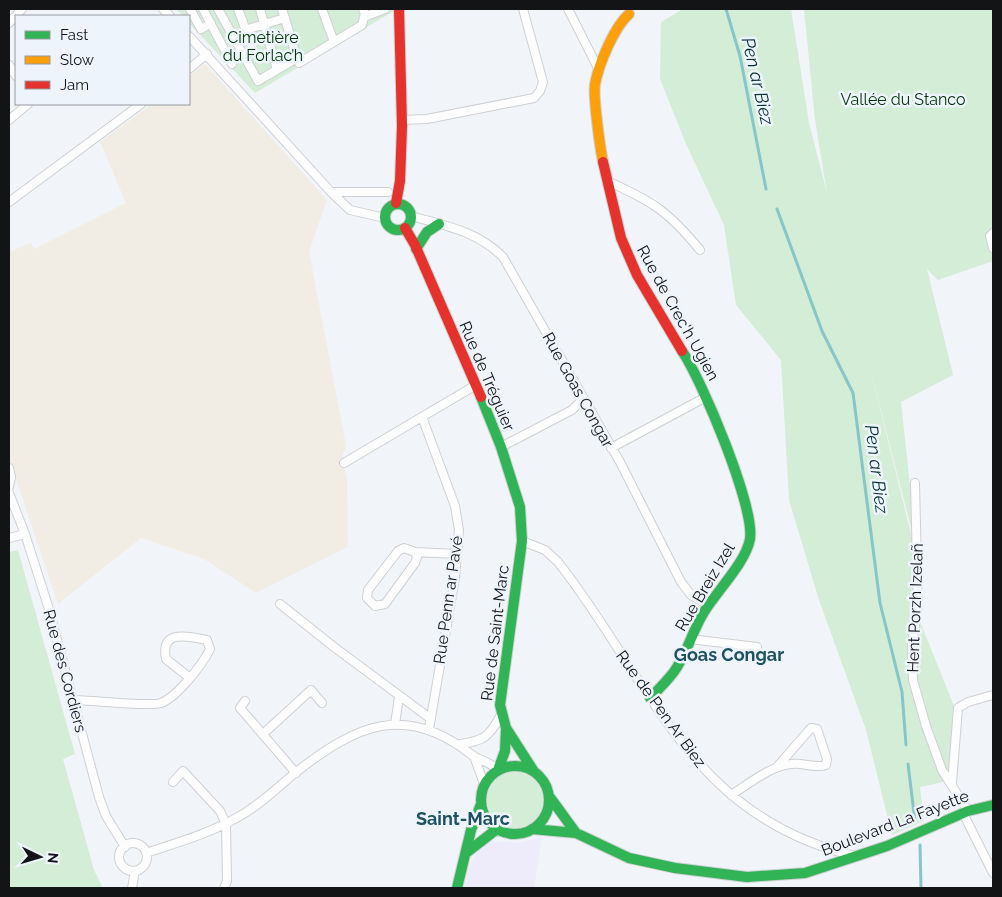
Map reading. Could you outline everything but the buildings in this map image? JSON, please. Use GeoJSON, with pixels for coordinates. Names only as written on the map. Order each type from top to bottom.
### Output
{"type":"FeatureCollection","features":[{"type":"Feature","properties":{"kind":"main road"},"geometry":{"type":"LineString","coordinates":[[396,203],[407,207],[411,216],[410,223],[405,228],[398,230],[390,228],[385,218],[388,208],[396,203],[400,190],[402,44],[399,9]]}},
{"type":"Feature","properties":{"kind":"main road","name":"Rue de Crec'h Ugien"},"geometry":{"type":"LineString","coordinates":[[629,14],[619,25],[599,70],[595,85],[607,181],[621,238],[637,275],[665,325],[691,364],[706,397]]}},
{"type":"Feature","properties":{"kind":"main road"},"geometry":{"type":"LineString","coordinates":[[416,249],[427,232],[439,224]]}},
{"type":"Feature","properties":{"kind":"main road","name":"Rue de Tréguier"},"geometry":{"type":"LineString","coordinates":[[405,228],[476,385],[500,447],[518,498],[522,541]]}},
{"type":"Feature","properties":{"kind":"main road","name":"Rue Breiz Izel"},"geometry":{"type":"LineString","coordinates":[[650,698],[674,672],[708,605],[745,553],[750,539],[750,524],[746,503],[706,397]]}},
{"type":"Feature","properties":{"kind":"main road","name":"Rue de Saint-Marc"},"geometry":{"type":"LineString","coordinates":[[522,541],[501,692],[501,716],[506,728],[532,770]]}},
{"type":"Feature","properties":{"kind":"main road","name":"Rue de Saint-Marc"},"geometry":{"type":"LineString","coordinates":[[498,770],[506,751],[506,728]]}},
{"type":"Feature","properties":{"kind":"main road"},"geometry":{"type":"LineString","coordinates":[[457,888],[481,804],[484,784],[498,770],[515,765],[532,770],[542,777],[549,796],[546,815],[532,829],[523,834],[514,834],[497,829],[489,823],[481,804]]}},
{"type":"Feature","properties":{"kind":"main road","name":"Boulevard La Fayette"},"geometry":{"type":"LineString","coordinates":[[549,796],[576,833]]}},
{"type":"Feature","properties":{"kind":"main road","name":"Boulevard La Fayette"},"geometry":{"type":"LineString","coordinates":[[532,829],[576,833],[629,858],[675,868],[746,877],[805,873],[896,843],[966,812],[993,805]]}},
{"type":"Feature","properties":{"kind":"main road"},"geometry":{"type":"LineString","coordinates":[[466,853],[497,829]]}},
{"type":"Feature","properties":{"kind":"street"},"geometry":{"type":"LineString","coordinates":[[190,9],[201,29],[211,23]]}},
{"type":"Feature","properties":{"kind":"street"},"geometry":{"type":"LineString","coordinates":[[203,9],[232,64]]}},
{"type":"Feature","properties":{"kind":"street"},"geometry":{"type":"LineString","coordinates":[[218,9],[258,82],[297,58]]}},
{"type":"Feature","properties":{"kind":"street"},"geometry":{"type":"LineString","coordinates":[[238,9],[253,49]]}},
{"type":"Feature","properties":{"kind":"street"},"geometry":{"type":"LineString","coordinates":[[260,9],[277,70]]}},
{"type":"Feature","properties":{"kind":"street"},"geometry":{"type":"LineString","coordinates":[[282,9],[299,63],[362,25],[364,13],[385,9]]}},
{"type":"Feature","properties":{"kind":"street"},"geometry":{"type":"LineString","coordinates":[[322,9],[334,42]]}},
{"type":"Feature","properties":{"kind":"street"},"geometry":{"type":"LineString","coordinates":[[402,120],[427,119],[534,98],[540,91],[542,82],[523,9]]}},
{"type":"Feature","properties":{"kind":"street"},"geometry":{"type":"LineString","coordinates":[[568,9],[599,70]]}},
{"type":"Feature","properties":{"kind":"street"},"geometry":{"type":"LineString","coordinates":[[245,30],[285,18]]}},
{"type":"Feature","properties":{"kind":"street"},"geometry":{"type":"LineString","coordinates":[[190,37],[331,192],[388,192]]}},
{"type":"Feature","properties":{"kind":"street"},"geometry":{"type":"LineString","coordinates":[[190,67],[207,54]]}},
{"type":"Feature","properties":{"kind":"street"},"geometry":{"type":"LineString","coordinates":[[9,120],[27,105]]}},
{"type":"Feature","properties":{"kind":"street"},"geometry":{"type":"LineString","coordinates":[[9,202],[140,105]]}},
{"type":"Feature","properties":{"kind":"street"},"geometry":{"type":"LineString","coordinates":[[607,181],[657,206],[677,222],[700,250]]}},
{"type":"Feature","properties":{"kind":"street"},"geometry":{"type":"LineString","coordinates":[[331,192],[350,210],[385,218]]}},
{"type":"Feature","properties":{"kind":"street","name":"Rue Goas Congar"},"geometry":{"type":"LineString","coordinates":[[411,216],[476,236],[491,245],[503,257],[584,398],[681,582],[691,595],[708,605]]}},
{"type":"Feature","properties":{"kind":"street"},"geometry":{"type":"LineString","coordinates":[[993,233],[990,236],[993,248]]}},
{"type":"Feature","properties":{"kind":"street"},"geometry":{"type":"LineString","coordinates":[[344,463],[476,385]]}},
{"type":"Feature","properties":{"kind":"street"},"geometry":{"type":"LineString","coordinates":[[611,448],[706,397]]}},
{"type":"Feature","properties":{"kind":"street"},"geometry":{"type":"LineString","coordinates":[[500,447],[572,410],[584,398]]}},
{"type":"Feature","properties":{"kind":"street","name":"Rue Penn ar Pavé"},"geometry":{"type":"LineString","coordinates":[[422,417],[455,506],[459,530],[458,554],[429,728]]}},
{"type":"Feature","properties":{"kind":"street"},"geometry":{"type":"LineString","coordinates":[[9,468],[11,477],[9,487]]}},
{"type":"Feature","properties":{"kind":"street","name":"Hent Porzh Izelañ"},"geometry":{"type":"LineString","coordinates":[[915,483],[918,607],[912,643],[913,680],[926,726],[942,770],[952,783],[993,873]]}},
{"type":"Feature","properties":{"kind":"street","name":"Rue des Cordiers"},"geometry":{"type":"LineString","coordinates":[[9,493],[26,534],[48,606],[99,797],[125,847]]}},
{"type":"Feature","properties":{"kind":"street"},"geometry":{"type":"LineString","coordinates":[[9,538],[26,534]]}},
{"type":"Feature","properties":{"kind":"street","name":"Rue de Pen Ar Biez"},"geometry":{"type":"LineString","coordinates":[[522,541],[546,550],[558,562],[690,755],[731,795],[774,827],[830,850],[855,856]]}},
{"type":"Feature","properties":{"kind":"street"},"geometry":{"type":"LineString","coordinates":[[415,552],[417,557],[416,563],[385,604],[375,606],[368,601],[368,590],[398,551],[407,548],[415,552],[458,554]]}},
{"type":"Feature","properties":{"kind":"street"},"geometry":{"type":"LineString","coordinates":[[280,604],[398,697],[431,719]]}},
{"type":"Feature","properties":{"kind":"street"},"geometry":{"type":"LineString","coordinates":[[73,700],[160,703],[168,699],[190,678],[206,659],[210,649],[207,640],[177,636],[168,640],[164,649],[166,659],[190,678]]}},
{"type":"Feature","properties":{"kind":"street"},"geometry":{"type":"LineString","coordinates":[[690,639],[757,647],[756,654]]}},
{"type":"Feature","properties":{"kind":"street"},"geometry":{"type":"LineString","coordinates":[[263,734],[311,690],[322,703]]}},
{"type":"Feature","properties":{"kind":"street"},"geometry":{"type":"LineString","coordinates":[[952,783],[958,708],[968,702],[993,695]]}},
{"type":"Feature","properties":{"kind":"street"},"geometry":{"type":"LineString","coordinates":[[394,724],[398,697]]}},
{"type":"Feature","properties":{"kind":"street"},"geometry":{"type":"LineString","coordinates":[[245,701],[240,708],[296,773]]}},
{"type":"Feature","properties":{"kind":"street"},"geometry":{"type":"LineString","coordinates":[[460,744],[478,741],[486,736],[501,716]]}},
{"type":"Feature","properties":{"kind":"street"},"geometry":{"type":"LineString","coordinates":[[146,853],[226,824],[240,817],[296,773],[350,736],[385,724],[429,728],[460,744],[474,756],[498,770]]}},
{"type":"Feature","properties":{"kind":"street"},"geometry":{"type":"LineString","coordinates":[[731,795],[777,768],[798,763],[821,768],[826,765],[827,760],[817,729],[811,728],[777,768]]}},
{"type":"Feature","properties":{"kind":"street"},"geometry":{"type":"LineString","coordinates":[[474,756],[484,784]]}},
{"type":"Feature","properties":{"kind":"street"},"geometry":{"type":"LineString","coordinates":[[173,782],[184,771],[220,811],[226,824],[227,881],[224,888]]}},
{"type":"Feature","properties":{"kind":"street"},"geometry":{"type":"LineString","coordinates":[[135,871],[124,868],[120,860],[120,853],[125,847],[137,844],[146,853]]}},
{"type":"Feature","properties":{"kind":"street"},"geometry":{"type":"LineString","coordinates":[[132,888],[135,871],[145,864],[146,853]]}},
{"type":"Feature","properties":{"kind":"shaded area"},"geometry":{"type":"Polygon","coordinates":[[[205,64],[327,200],[309,252],[346,445],[342,457],[347,478],[348,547],[256,593],[204,559],[141,538],[58,604],[9,458],[9,252],[31,243],[34,249],[126,203],[100,142],[151,105],[190,105],[190,75],[205,64]]]}},
{"type":"Feature","properties":{"kind":"shaded area"},"geometry":{"type":"Polygon","coordinates":[[[542,837],[534,888],[464,888],[468,869],[480,847],[492,841],[517,843],[542,837]]]}},
{"type":"Feature","properties":{"kind":"green space","name":"Cimetière du Forlac’h"},"geometry":{"type":"Polygon","coordinates":[[[176,9],[394,9],[394,11],[255,93],[190,24],[190,15],[182,15],[176,9]]]}},
{"type":"Feature","properties":{"kind":"green space","name":"Vallée du Stanco"},"geometry":{"type":"Polygon","coordinates":[[[683,9],[791,9],[809,123],[827,193],[815,120],[804,9],[993,9],[993,261],[938,280],[927,269],[953,375],[901,402],[917,551],[869,364],[916,554],[913,604],[954,706],[949,768],[943,782],[920,787],[924,821],[892,835],[866,730],[819,600],[789,500],[781,360],[736,305],[724,225],[686,144],[660,79],[661,22],[683,9]]]}},
{"type":"Feature","properties":{"kind":"green space"},"geometry":{"type":"Polygon","coordinates":[[[18,550],[75,754],[63,759],[94,870],[103,888],[9,888],[9,552],[18,550]]]}},
{"type":"Feature","properties":{"kind":"green space"},"geometry":{"type":"Polygon","coordinates":[[[509,772],[521,772],[531,776],[539,784],[543,800],[539,816],[531,824],[521,828],[509,828],[499,824],[491,816],[487,806],[487,794],[491,784],[499,776],[509,772]]]}},
{"type":"Feature","properties":{"kind":"waterway","name":"Pen ar Biez"},"geometry":{"type":"LineString","coordinates":[[726,9],[740,56],[766,189]]}},
{"type":"Feature","properties":{"kind":"waterway","name":"Pen ar Biez"},"geometry":{"type":"LineString","coordinates":[[777,209],[822,331],[853,393],[880,603],[902,692],[906,745]]}},
{"type":"Feature","properties":{"kind":"waterway","name":"Pen ar Biez"},"geometry":{"type":"LineString","coordinates":[[908,764],[915,821]]}},
{"type":"Feature","properties":{"kind":"waterway","name":"Pen ar Biez"},"geometry":{"type":"LineString","coordinates":[[920,845],[921,888]]}},
{"type":"Feature","properties":{"kind":"traffic: fast"},"geometry":{"type":"LineString","coordinates":[[398,204],[407,208],[411,217],[407,226],[398,230],[389,226],[385,217],[389,208],[398,204]]}},
{"type":"Feature","properties":{"kind":"traffic: fast"},"geometry":{"type":"LineString","coordinates":[[416,249],[427,232],[439,224]]}},
{"type":"Feature","properties":{"kind":"traffic: fast"},"geometry":{"type":"LineString","coordinates":[[650,698],[668,680],[678,666],[700,619],[737,567],[750,539],[749,523],[736,473],[714,415],[682,351]]}},
{"type":"Feature","properties":{"kind":"traffic: fast"},"geometry":{"type":"LineString","coordinates":[[481,397],[501,447],[520,507],[522,541],[500,705],[506,728],[533,770]]}},
{"type":"Feature","properties":{"kind":"traffic: fast"},"geometry":{"type":"LineString","coordinates":[[498,770],[505,751],[506,729]]}},
{"type":"Feature","properties":{"kind":"traffic: fast"},"geometry":{"type":"LineString","coordinates":[[522,766],[534,772],[543,781],[549,793],[549,800],[547,813],[539,824],[522,834],[508,834],[491,824],[483,813],[481,793],[491,776],[502,768],[522,766]]}},
{"type":"Feature","properties":{"kind":"traffic: fast"},"geometry":{"type":"LineString","coordinates":[[549,796],[576,833]]}},
{"type":"Feature","properties":{"kind":"traffic: fast"},"geometry":{"type":"LineString","coordinates":[[457,888],[471,830],[481,804]]}},
{"type":"Feature","properties":{"kind":"traffic: fast"},"geometry":{"type":"LineString","coordinates":[[532,829],[576,833],[629,858],[675,868],[747,877],[805,873],[887,846],[968,811],[993,805]]}},
{"type":"Feature","properties":{"kind":"traffic: fast"},"geometry":{"type":"LineString","coordinates":[[466,853],[497,829]]}},
{"type":"Feature","properties":{"kind":"traffic: slow"},"geometry":{"type":"LineString","coordinates":[[603,162],[596,110],[595,84],[608,46],[623,20],[629,14]]}},
{"type":"Feature","properties":{"kind":"traffic: jam"},"geometry":{"type":"LineString","coordinates":[[396,203],[400,181],[402,126],[399,9]]}},
{"type":"Feature","properties":{"kind":"traffic: jam"},"geometry":{"type":"LineString","coordinates":[[603,162],[621,238],[637,275],[682,351]]}},
{"type":"Feature","properties":{"kind":"traffic: jam"},"geometry":{"type":"LineString","coordinates":[[405,228],[415,245],[481,397]]}},
{"type":"Feature","properties":{"kind":"district","name":"Goas Congar"},"geometry":{"type":"Point","coordinates":[729,654]}},
{"type":"Feature","properties":{"kind":"district","name":"Saint-Marc"},"geometry":{"type":"Point","coordinates":[463,818]}}]}
